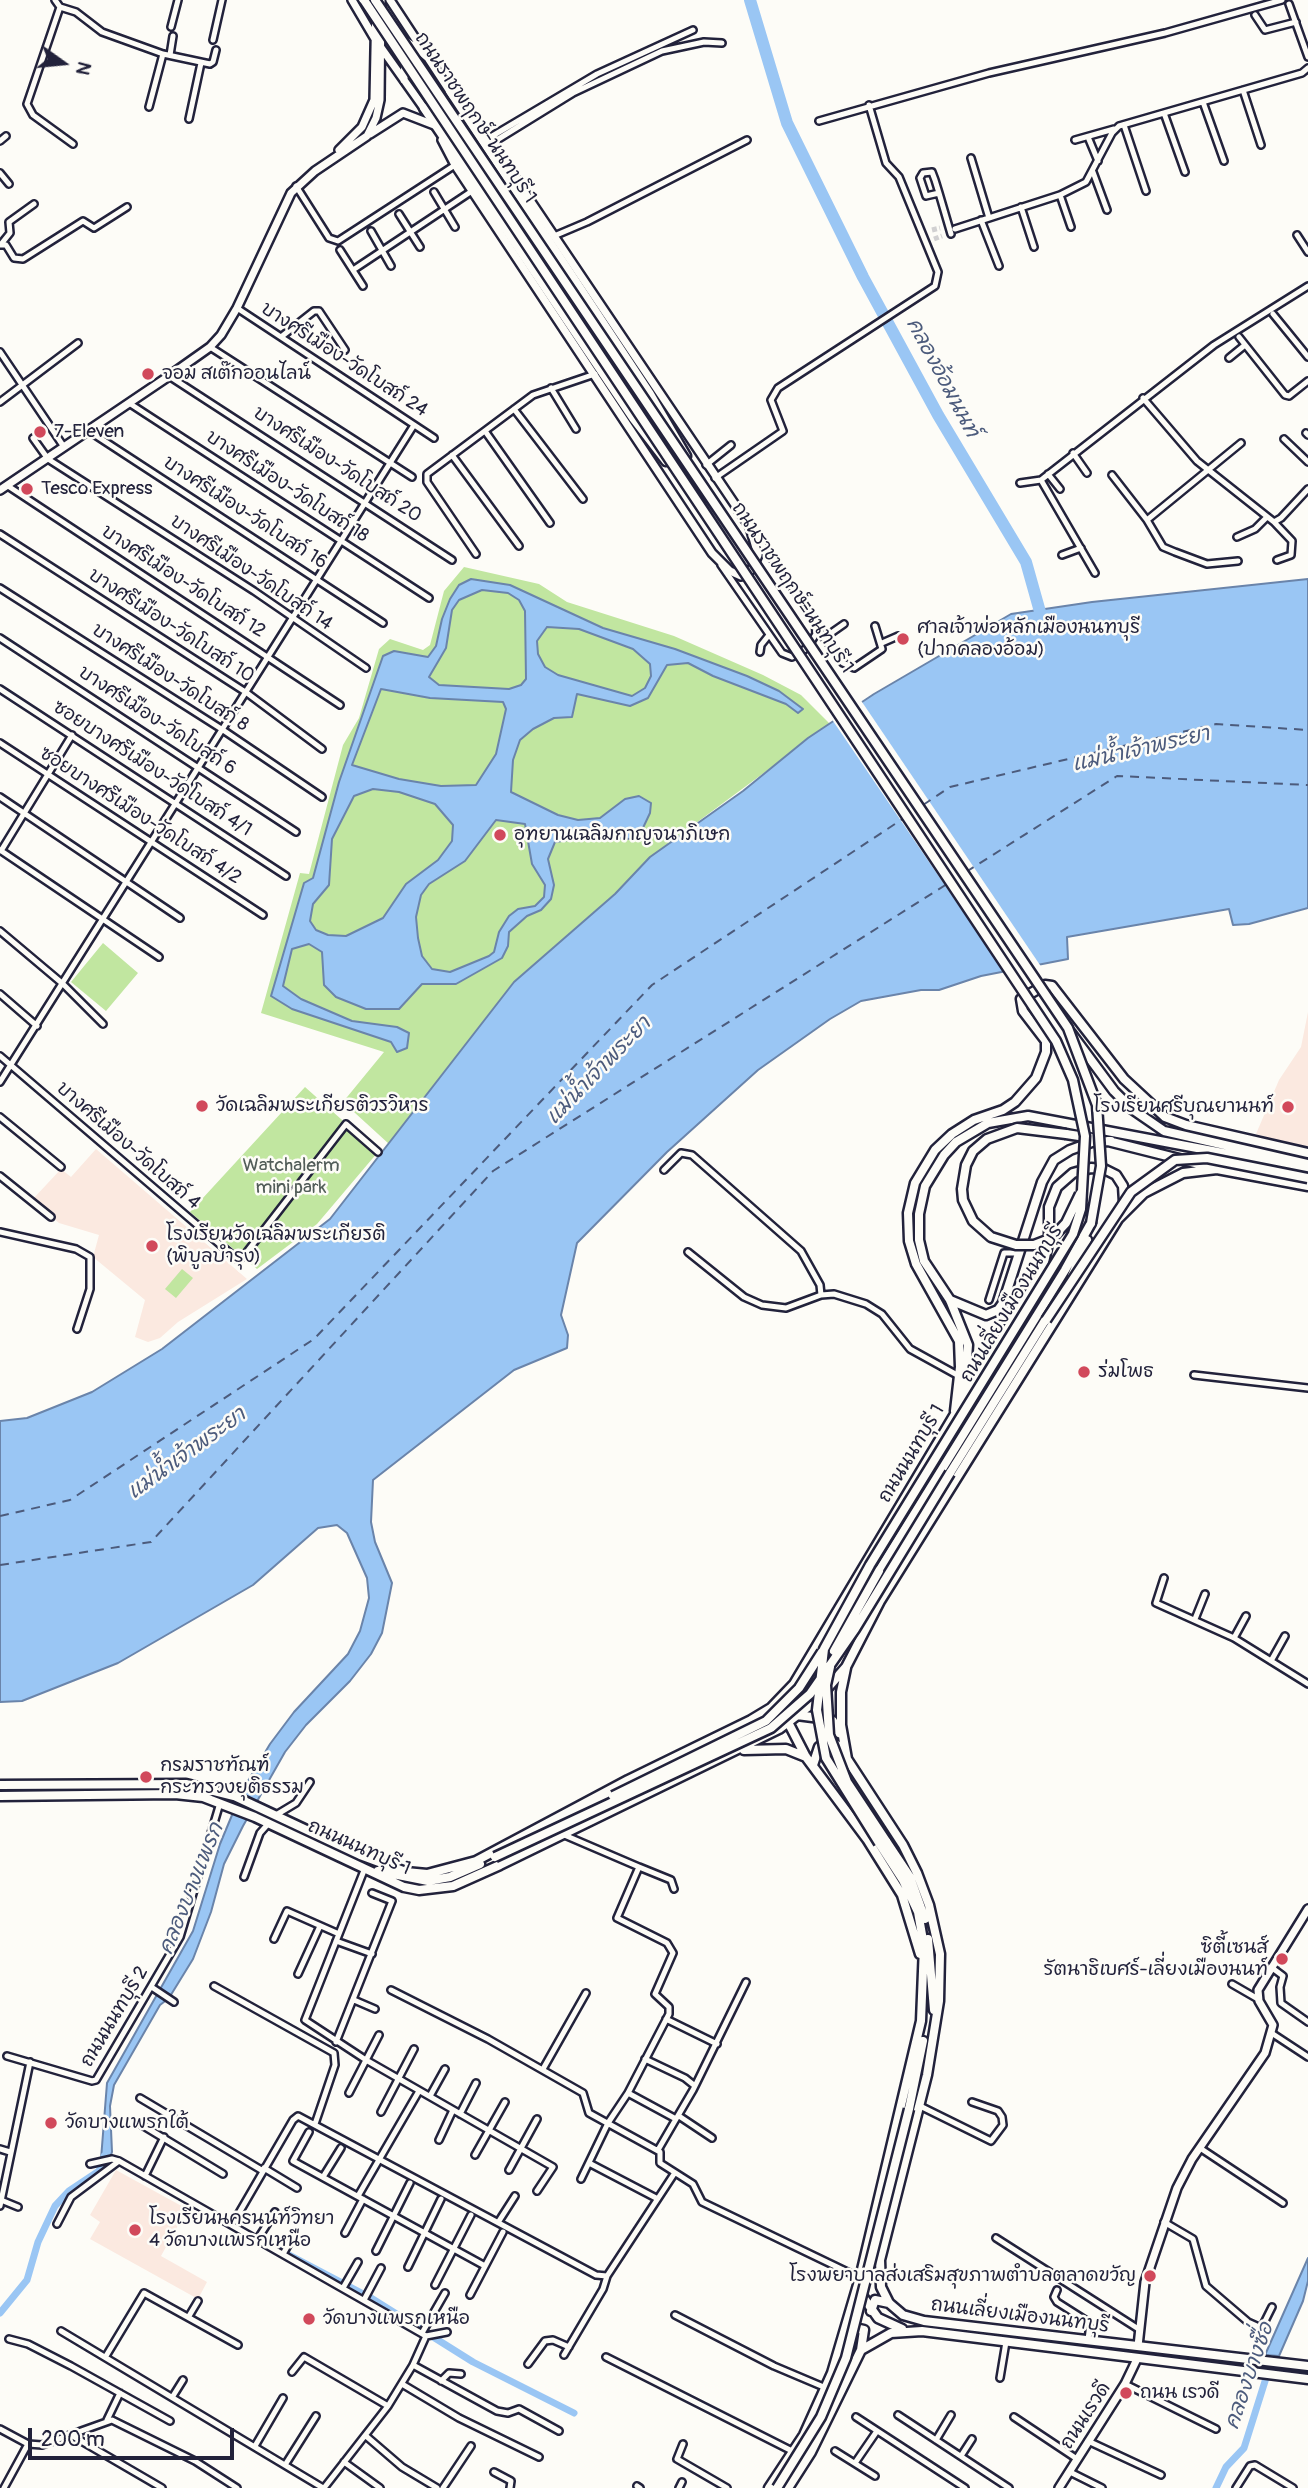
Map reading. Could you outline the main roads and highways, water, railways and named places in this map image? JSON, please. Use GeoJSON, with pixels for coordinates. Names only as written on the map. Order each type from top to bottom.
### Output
{"type":"FeatureCollection","features":[{"type":"Feature","properties":{"kind":"main road","name":"ถนนราชพฤกษ์-นนทบุรี 1"},"geometry":{"type":"LineString","coordinates":[[364,0],[1041,1018]]}},
{"type":"Feature","properties":{"kind":"main road","name":"ถนนราชพฤกษ์-นนทบุรี 1"},"geometry":{"type":"LineString","coordinates":[[375,0],[698,475],[1068,1028],[1097,1105],[1101,1166],[1091,1223]]}},
{"type":"Feature","properties":{"kind":"main road"},"geometry":{"type":"LineString","coordinates":[[450,92],[515,194],[650,394],[698,475]]}},
{"type":"Feature","properties":{"kind":"main road"},"geometry":{"type":"LineString","coordinates":[[425,108],[633,418],[685,485]]}},
{"type":"Feature","properties":{"kind":"main road"},"geometry":{"type":"LineString","coordinates":[[954,1411],[959,1376],[959,1341],[916,1264],[909,1241],[908,1213],[915,1183],[935,1150],[952,1134],[974,1120],[1003,1110],[1015,1102],[1036,1078],[1046,1052],[1046,1041],[1023,1011],[1021,999],[1045,985],[1052,986],[1124,1079],[1165,1117],[1186,1125],[1308,1153]]}},
{"type":"Feature","properties":{"kind":"main road","name":"ถนนเลี่ยงเมืองนนทบุรี"},"geometry":{"type":"LineString","coordinates":[[935,2029],[932,1975],[923,1910],[909,1877],[826,1758],[817,1710],[824,1649],[870,1565],[1057,1264],[1078,1222],[1084,1184],[1085,1136],[1082,1112],[1073,1080],[1056,1041],[1041,1018]]}},
{"type":"Feature","properties":{"kind":"main road"},"geometry":{"type":"LineString","coordinates":[[1068,1028],[1114,1091],[1147,1121],[1164,1131],[1262,1152],[1308,1167]]}},
{"type":"Feature","properties":{"kind":"main road","name":"ถนนนนทบุรี 1"},"geometry":{"type":"LineString","coordinates":[[0,1785],[186,1784],[234,1796],[360,1855],[406,1872],[441,1871],[497,1853],[628,1780],[771,1708],[794,1684],[954,1411],[964,1399],[968,1345],[950,1300],[924,1261],[919,1240],[921,1200],[944,1155],[956,1142],[988,1124],[1028,1116],[1068,1121],[1308,1167]]}},
{"type":"Feature","properties":{"kind":"main road"},"geometry":{"type":"LineString","coordinates":[[1084,1184],[1066,1223],[1052,1238],[1034,1245],[1016,1245],[991,1237],[973,1221],[963,1200],[962,1189],[966,1165],[973,1151],[987,1139],[1017,1128],[1111,1141],[1217,1169]]}},
{"type":"Feature","properties":{"kind":"main road"},"geometry":{"type":"LineString","coordinates":[[950,1300],[986,1315],[998,1310],[1003,1303],[1042,1182],[1054,1160],[1070,1150],[1092,1142],[1111,1141]]}},
{"type":"Feature","properties":{"kind":"main road"},"geometry":{"type":"LineString","coordinates":[[1046,1320],[1131,1192],[1175,1160],[1207,1158],[1308,1178]]}},
{"type":"Feature","properties":{"kind":"main road"},"geometry":{"type":"LineString","coordinates":[[964,1399],[1042,1272],[1049,1239],[1049,1207],[1057,1187],[1073,1173],[1091,1168],[1104,1169],[1116,1175],[1126,1195],[1118,1219]]}},
{"type":"Feature","properties":{"kind":"main road","name":"ถนนนนทบุรี 1"},"geometry":{"type":"LineString","coordinates":[[0,1796],[175,1794],[203,1797],[255,1817],[404,1886],[435,1890],[500,1865],[789,1724],[846,1667],[880,1601],[1118,1219],[1144,1193],[1183,1173],[1217,1169],[1308,1186]]}},
{"type":"Feature","properties":{"kind":"main road"},"geometry":{"type":"LineString","coordinates":[[497,1853],[771,1728],[810,1693],[855,1629],[1046,1320],[1073,1274],[1091,1223]]}},
{"type":"Feature","properties":{"kind":"main road","name":"ถนนเลี่ยงเมืองนนทบุรี"},"geometry":{"type":"LineString","coordinates":[[768,2488],[794,2452],[826,2388],[843,2340],[915,2056],[921,2021],[924,1967],[918,1912],[883,1842],[847,1782],[829,1735],[826,1685],[835,1649],[878,1571],[1091,1223]]}},
{"type":"Feature","properties":{"kind":"main road"},"geometry":{"type":"LineString","coordinates":[[852,1585],[851,1596],[858,1605],[865,1606],[880,1601]]}},
{"type":"Feature","properties":{"kind":"main road"},"geometry":{"type":"LineString","coordinates":[[365,1868],[428,1881],[450,1877],[766,1721],[799,1688],[824,1649]]}},
{"type":"Feature","properties":{"kind":"main road","name":"ถนนเลี่ยงเมืองนนทบุรี"},"geometry":{"type":"LineString","coordinates":[[846,1667],[841,1692],[847,1759],[903,1845],[929,1905],[940,1954],[935,2029],[920,2106],[880,2260],[881,2287],[889,2304],[912,2319],[1308,2366]]}},
{"type":"Feature","properties":{"kind":"main road","name":"ถนนเลี่ยงเมืองนนทบุรี"},"geometry":{"type":"LineString","coordinates":[[794,1684],[789,1724],[806,1757],[867,1839],[902,1895],[924,1967]]}},
{"type":"Feature","properties":{"kind":"main road","name":"ถนนนนทบุรี 1"},"geometry":{"type":"LineString","coordinates":[[729,1731],[776,1714],[800,1715],[833,1721],[844,1745]]}},
{"type":"Feature","properties":{"kind":"main road"},"geometry":{"type":"LineString","coordinates":[[813,1765],[819,1746],[827,1742],[837,1745],[847,1759]]}},
{"type":"Feature","properties":{"kind":"main road"},"geometry":{"type":"LineString","coordinates":[[736,1751],[756,1748],[786,1749],[806,1757]]}},
{"type":"Feature","properties":{"kind":"main road"},"geometry":{"type":"LineString","coordinates":[[777,2488],[821,2417],[846,2358],[919,2071],[932,1975]]}},
{"type":"Feature","properties":{"kind":"main road","name":"ถนนเลี่ยงเมืองนนทบุรี"},"geometry":{"type":"LineString","coordinates":[[857,2288],[871,2311],[887,2325],[905,2330],[1308,2379]]}},
{"type":"Feature","properties":{"kind":"main road"},"geometry":{"type":"LineString","coordinates":[[871,2311],[875,2300],[889,2304]]}},
{"type":"Feature","properties":{"kind":"main road"},"geometry":{"type":"LineString","coordinates":[[788,2488],[811,2452],[862,2350],[865,2336],[860,2327],[843,2340]]}},
{"type":"Feature","properties":{"kind":"main road","name":"ถนนเลี่ยงเมืองนนทบุรี"},"geometry":{"type":"LineString","coordinates":[[862,2350],[880,2337],[905,2330]]}},
{"type":"Feature","properties":{"kind":"water"},"geometry":{"type":"Polygon","coordinates":[[[471,579],[510,585],[603,628],[675,649],[747,676],[779,691],[803,709],[798,713],[786,704],[713,676],[688,663],[667,665],[648,698],[630,706],[577,694],[572,717],[554,718],[533,729],[520,740],[513,760],[511,792],[558,815],[578,820],[600,818],[625,799],[639,796],[651,803],[650,813],[642,830],[632,839],[589,837],[555,842],[548,859],[554,885],[551,899],[541,910],[527,916],[509,932],[508,946],[502,958],[456,984],[422,984],[399,1009],[366,1009],[336,997],[324,985],[322,952],[309,944],[292,949],[283,986],[301,999],[352,1021],[397,1027],[409,1033],[407,1048],[397,1052],[391,1042],[292,1009],[271,996],[304,883],[313,878],[339,782],[383,656],[394,651],[428,657],[436,646],[442,619],[459,585],[471,579]],[[482,590],[459,600],[452,610],[446,648],[429,677],[439,685],[509,689],[521,685],[526,679],[525,611],[519,600],[508,593],[482,590]],[[547,627],[537,641],[538,654],[545,667],[558,675],[632,696],[645,688],[651,676],[650,664],[633,649],[579,629],[547,627]],[[381,689],[352,765],[399,779],[441,786],[476,785],[496,754],[506,709],[503,702],[430,698],[381,689]],[[373,789],[354,796],[332,839],[329,885],[313,904],[310,921],[316,930],[328,935],[346,936],[383,918],[406,884],[438,860],[452,841],[453,825],[435,804],[399,792],[373,789]],[[496,820],[465,861],[429,884],[421,895],[416,917],[422,956],[432,969],[450,972],[494,952],[499,932],[509,916],[518,909],[535,906],[544,897],[545,885],[532,864],[525,824],[496,820]]]}},
{"type":"Feature","properties":{"kind":"water","name":"แม่น้ำเจ้าพระยา"},"geometry":{"type":"Polygon","coordinates":[[[1308,579],[1308,908],[1249,924],[1233,925],[1229,909],[1067,937],[1068,959],[981,976],[939,990],[921,990],[861,1001],[830,1019],[758,1070],[667,1152],[577,1243],[561,1315],[568,1335],[567,1348],[514,1370],[373,1480],[371,1522],[375,1542],[392,1583],[382,1633],[371,1654],[350,1681],[306,1725],[285,1752],[243,1826],[224,1864],[211,1912],[193,1959],[169,1998],[160,2005],[114,2085],[110,2106],[112,2152],[110,2158],[101,2159],[107,2083],[193,1931],[220,1844],[242,1791],[270,1744],[294,1712],[348,1654],[360,1631],[369,1598],[367,1578],[347,1533],[337,1525],[318,1528],[253,1585],[118,1663],[22,1701],[0,1702],[0,1421],[27,1418],[92,1392],[162,1349],[330,1219],[514,982],[615,894],[650,857],[743,791],[808,738],[874,694],[1011,614],[1092,602],[1308,579]]]}},
{"type":"Feature","properties":{"kind":"water"},"geometry":{"type":"Polygon","coordinates":[[[1308,2258],[1308,2281],[1303,2301],[1279,2356],[1265,2355],[1308,2258]]]}},
{"type":"Feature","properties":{"kind":"waterway","name":"คลองอ้อมนนท์"},"geometry":{"type":"LineString","coordinates":[[750,0],[787,123],[863,277],[938,415],[1026,562],[1044,626]]}},
{"type":"Feature","properties":{"kind":"waterway","name":"คลองบางแพรก"},"geometry":{"type":"LineString","coordinates":[[0,2313],[27,2280],[38,2242],[55,2206],[69,2191],[99,2171],[104,2156]]}},
{"type":"Feature","properties":{"kind":"waterway"},"geometry":{"type":"LineString","coordinates":[[272,2246],[371,2298],[473,2362],[574,2413]]}},
{"type":"Feature","properties":{"kind":"waterway","name":"คลองบางซื่อ"},"geometry":{"type":"LineString","coordinates":[[1216,2488],[1226,2467],[1244,2448],[1272,2359]]}},
{"type":"Feature","properties":{"kind":"tunnel"},"geometry":{"type":"LineString","coordinates":[[932,230],[940,228]]}},
{"type":"Feature","properties":{"kind":"tunnel"},"geometry":{"type":"LineString","coordinates":[[934,239],[942,236]]}},
{"type":"Feature","properties":{"kind":"place","name":"จอม สเต๊กออนไลน์"},"geometry":{"type":"Point","coordinates":[148,374]}},
{"type":"Feature","properties":{"kind":"place","name":"7-Eleven"},"geometry":{"type":"Point","coordinates":[40,432]}},
{"type":"Feature","properties":{"kind":"place","name":"Tesco Express"},"geometry":{"type":"Point","coordinates":[27,489]}},
{"type":"Feature","properties":{"kind":"place","name":"ศาลเจ้าพ่อหลักเมืองนนทบุรี (ปากคลองอ้อม)"},"geometry":{"type":"Point","coordinates":[903,639]}},
{"type":"Feature","properties":{"kind":"place","name":"อุทยานเฉลิมกาญจนาภิเษก"},"geometry":{"type":"Point","coordinates":[500,835]}},
{"type":"Feature","properties":{"kind":"place","name":"วัดเฉลิมพระเกียรติวรวิหาร"},"geometry":{"type":"Point","coordinates":[202,1106]}},
{"type":"Feature","properties":{"kind":"place","name":"โรงเรียนศรีบุณยานนท์"},"geometry":{"type":"Point","coordinates":[1288,1107]}},
{"type":"Feature","properties":{"kind":"place","name":"โรงเรียนวัดเฉลิมพระเกียรติ (พิบูลบำรุง)"},"geometry":{"type":"Point","coordinates":[152,1246]}},
{"type":"Feature","properties":{"kind":"place","name":"ร่มโพธ"},"geometry":{"type":"Point","coordinates":[1084,1372]}},
{"type":"Feature","properties":{"kind":"place","name":"กรมราชทัณฑ์ กระทรวงยุติธรรม"},"geometry":{"type":"Point","coordinates":[146,1777]}},
{"type":"Feature","properties":{"kind":"place","name":"ซิตี้เซนส์ รัตนาธิเบศร์-เลี่ยงเมืองนนท์"},"geometry":{"type":"Point","coordinates":[1282,1959]}},
{"type":"Feature","properties":{"kind":"place","name":"วัดบางแพรกใต้"},"geometry":{"type":"Point","coordinates":[51,2123]}},
{"type":"Feature","properties":{"kind":"place","name":"โรงเรียนนครนนท์วิทยา 4 วัดบางแพรกเหนือ"},"geometry":{"type":"Point","coordinates":[135,2230]}},
{"type":"Feature","properties":{"kind":"place","name":"โรงพยาบาลส่งเสริมสุขภาพตำบลตลาดขวัญ"},"geometry":{"type":"Point","coordinates":[1150,2276]}},
{"type":"Feature","properties":{"kind":"place","name":"วัดบางแพรกเหนือ"},"geometry":{"type":"Point","coordinates":[309,2319]}},
{"type":"Feature","properties":{"kind":"place","name":"ถนน เรวดี"},"geometry":{"type":"Point","coordinates":[1126,2393]}},
{"type":"Feature","properties":{"kind":"park label","name":"Watchalerm mini park"},"geometry":{"type":"Point","coordinates":[291,1177]}}]}
